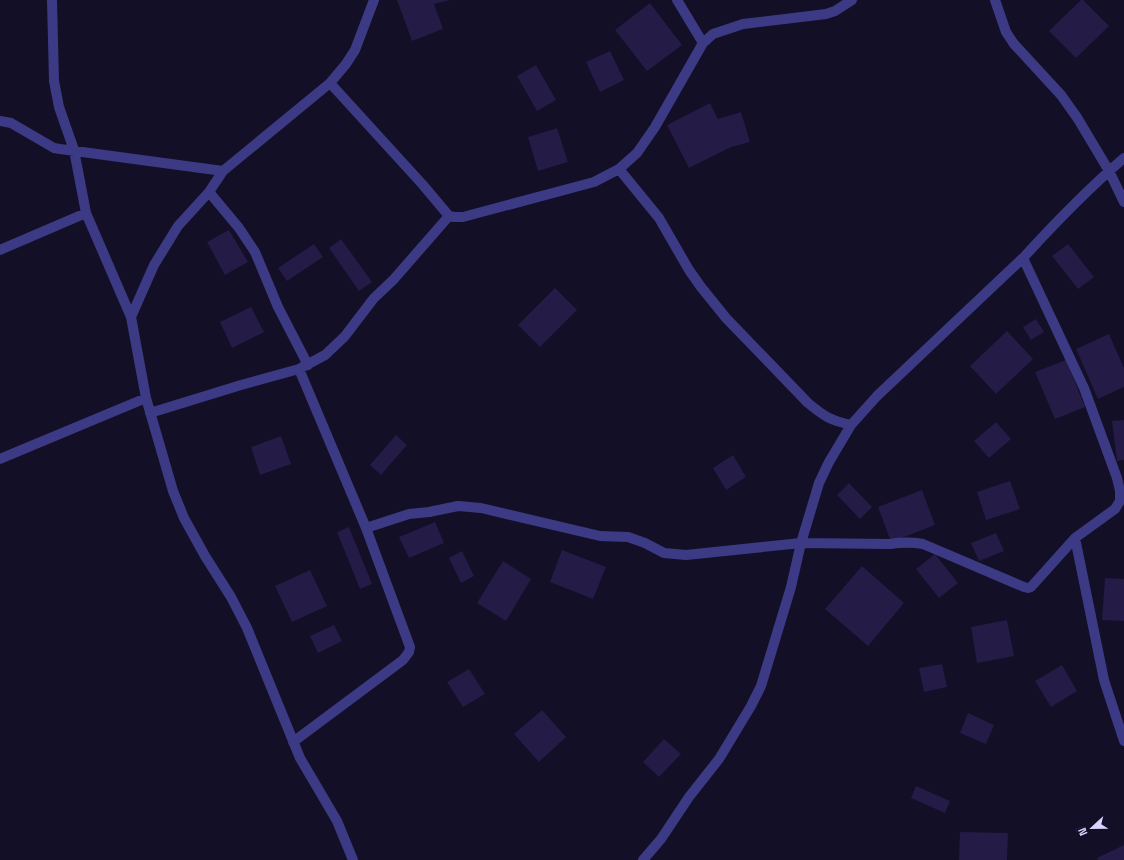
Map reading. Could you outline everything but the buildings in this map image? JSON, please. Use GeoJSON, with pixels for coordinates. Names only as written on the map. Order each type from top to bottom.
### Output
{"type":"FeatureCollection","features":[{"type":"Feature","properties":{"kind":"street"},"geometry":{"type":"LineString","coordinates":[[52,0],[54,81],[59,106],[74,150],[86,213],[131,317],[146,398],[172,491],[205,556],[231,597],[247,628],[300,758],[337,821],[353,860]]}},
{"type":"Feature","properties":{"kind":"street"},"geometry":{"type":"LineString","coordinates":[[131,317],[154,265],[178,226],[209,192],[223,171],[330,83],[346,64],[355,50],[374,0]]}},
{"type":"Feature","properties":{"kind":"street"},"geometry":{"type":"LineString","coordinates":[[677,0],[703,43]]}},
{"type":"Feature","properties":{"kind":"street"},"geometry":{"type":"LineString","coordinates":[[330,83],[418,179],[449,216],[463,217],[594,182],[619,169],[637,153],[655,126],[703,43],[713,34],[743,24],[826,14],[835,11],[852,0]]}},
{"type":"Feature","properties":{"kind":"street"},"geometry":{"type":"LineString","coordinates":[[995,0],[1006,32],[1014,44],[1061,95],[1078,119],[1109,171],[1124,202]]}},
{"type":"Feature","properties":{"kind":"street"},"geometry":{"type":"LineString","coordinates":[[0,121],[11,123],[54,148],[223,171]]}},
{"type":"Feature","properties":{"kind":"street"},"geometry":{"type":"LineString","coordinates":[[643,860],[718,759],[751,706],[761,686],[791,587],[801,543],[819,483],[829,462],[852,425],[877,396],[1023,258],[1044,235],[1124,158]]}},
{"type":"Feature","properties":{"kind":"street"},"geometry":{"type":"LineString","coordinates":[[619,169],[660,218],[689,270],[726,318],[820,414],[832,421],[852,425]]}},
{"type":"Feature","properties":{"kind":"street"},"geometry":{"type":"LineString","coordinates":[[209,192],[239,228],[254,252],[304,367],[410,642],[409,652],[403,660],[293,742]]}},
{"type":"Feature","properties":{"kind":"street"},"geometry":{"type":"LineString","coordinates":[[0,250],[86,213]]}},
{"type":"Feature","properties":{"kind":"street"},"geometry":{"type":"LineString","coordinates":[[150,414],[304,367],[325,355],[345,336],[374,298],[394,279],[449,216]]}},
{"type":"Feature","properties":{"kind":"street"},"geometry":{"type":"LineString","coordinates":[[366,528],[409,514],[429,512],[458,506],[481,508],[600,536],[628,537],[645,543],[664,553],[686,555],[801,543],[890,544],[914,542],[923,544],[1028,588],[1031,587],[1075,538],[1114,509],[1120,501],[1120,491],[1117,478],[1084,388],[1023,258]]}},
{"type":"Feature","properties":{"kind":"street"},"geometry":{"type":"LineString","coordinates":[[0,460],[146,398]]}},
{"type":"Feature","properties":{"kind":"street"},"geometry":{"type":"LineString","coordinates":[[1075,538],[1104,680],[1124,741]]}}]}
